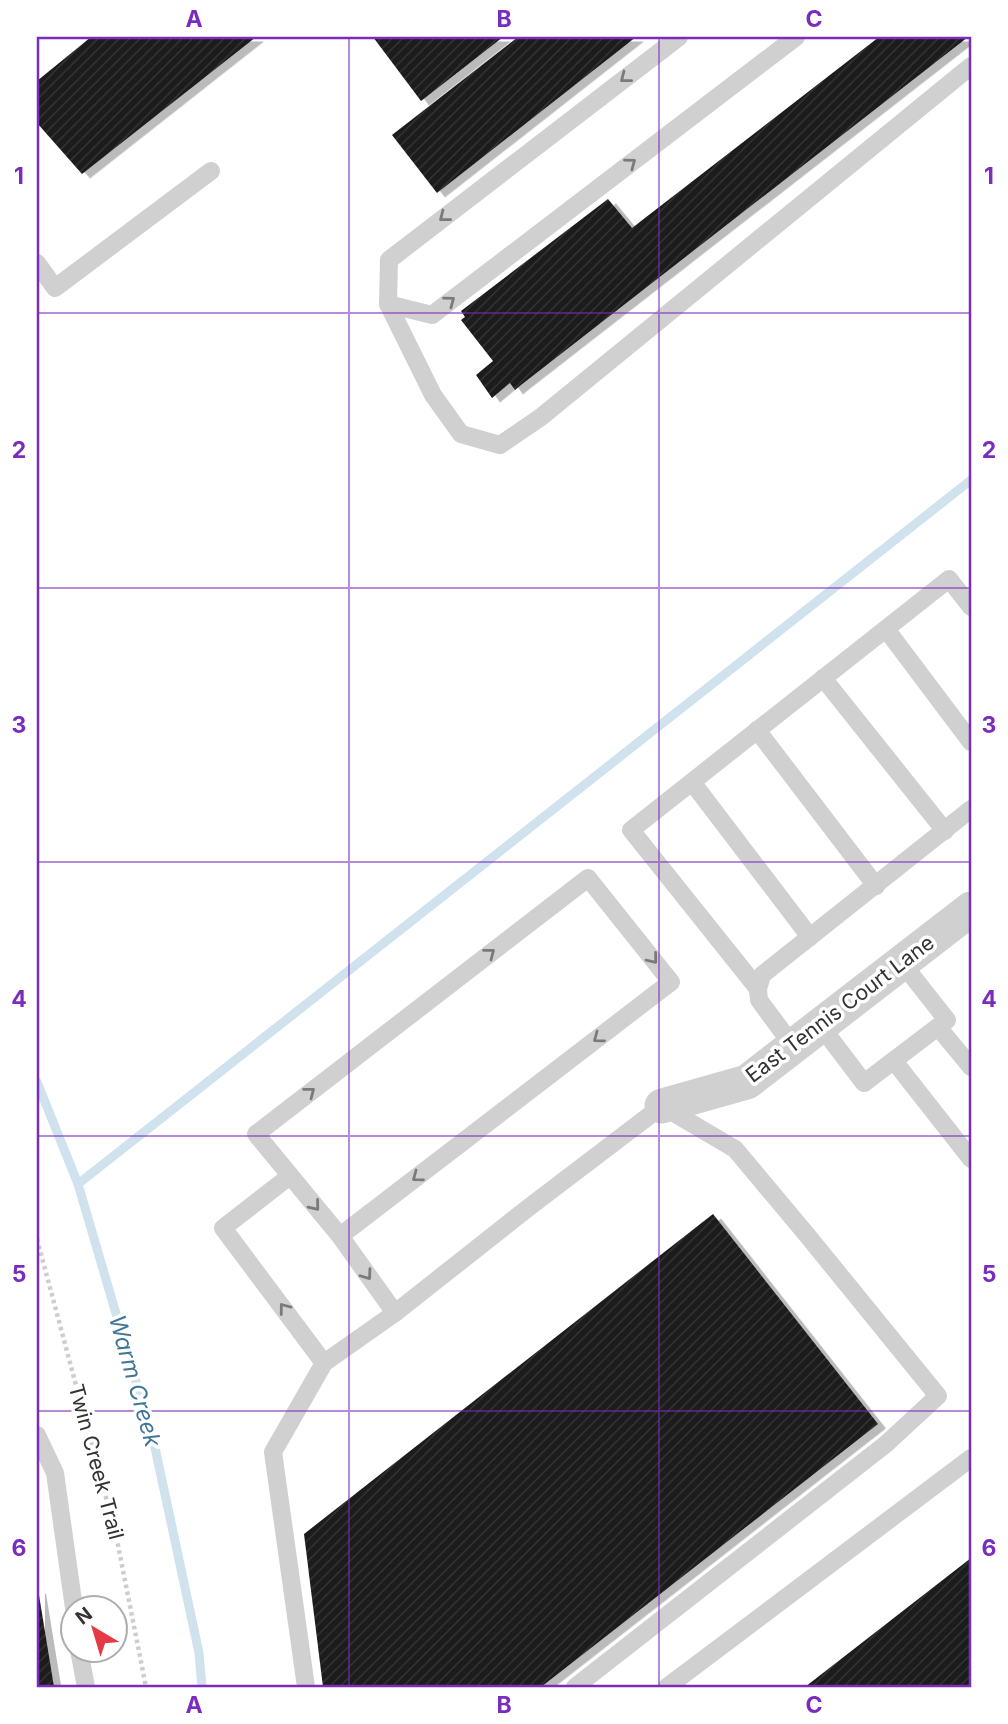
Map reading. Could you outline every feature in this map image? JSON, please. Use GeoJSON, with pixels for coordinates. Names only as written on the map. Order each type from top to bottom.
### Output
{"type":"FeatureCollection","features":[{"type":"Feature","properties":{"kind":"street","name":"East Tennis Court Lane"},"geometry":{"type":"LineString","coordinates":[[662,1106],[747,1082],[971,909]]}},
{"type":"Feature","properties":{"kind":"lane"},"geometry":{"type":"LineString","coordinates":[[679,37],[389,260],[388,304],[433,395],[461,433],[500,446],[541,417],[971,66]]}},
{"type":"Feature","properties":{"kind":"lane"},"geometry":{"type":"LineString","coordinates":[[388,304],[432,315],[796,37]]}},
{"type":"Feature","properties":{"kind":"lane"},"geometry":{"type":"LineString","coordinates":[[37,263],[55,288],[211,171]]}},
{"type":"Feature","properties":{"kind":"lane"},"geometry":{"type":"LineString","coordinates":[[758,989],[631,830],[949,579],[971,607]]}},
{"type":"Feature","properties":{"kind":"lane"},"geometry":{"type":"LineString","coordinates":[[886,629],[971,743]]}},
{"type":"Feature","properties":{"kind":"lane"},"geometry":{"type":"LineString","coordinates":[[823,678],[945,831]]}},
{"type":"Feature","properties":{"kind":"lane"},"geometry":{"type":"LineString","coordinates":[[757,730],[876,886]]}},
{"type":"Feature","properties":{"kind":"lane"},"geometry":{"type":"LineString","coordinates":[[692,782],[810,937]]}},
{"type":"Feature","properties":{"kind":"lane"},"geometry":{"type":"LineString","coordinates":[[793,1046],[759,1000],[758,989],[762,975],[971,810]]}},
{"type":"Feature","properties":{"kind":"lane"},"geometry":{"type":"LineString","coordinates":[[340,1236],[671,982],[588,878],[256,1134],[340,1236],[395,1313]]}},
{"type":"Feature","properties":{"kind":"lane"},"geometry":{"type":"LineString","coordinates":[[820,1025],[864,1083],[894,1061],[947,1020],[902,963]]}},
{"type":"Feature","properties":{"kind":"lane"},"geometry":{"type":"LineString","coordinates":[[938,1027],[971,1067]]}},
{"type":"Feature","properties":{"kind":"lane"},"geometry":{"type":"LineString","coordinates":[[894,1061],[971,1158]]}},
{"type":"Feature","properties":{"kind":"lane"},"geometry":{"type":"LineString","coordinates":[[306,1687],[273,1452],[324,1363],[395,1313],[662,1106],[735,1149],[939,1396],[886,1444],[575,1687]]}},
{"type":"Feature","properties":{"kind":"lane"},"geometry":{"type":"LineString","coordinates":[[290,1175],[223,1228],[324,1363]]}},
{"type":"Feature","properties":{"kind":"lane"},"geometry":{"type":"LineString","coordinates":[[37,1435],[55,1473],[72,1594]]}},
{"type":"Feature","properties":{"kind":"lane"},"geometry":{"type":"LineString","coordinates":[[667,1687],[971,1458]]}},
{"type":"Feature","properties":{"kind":"lane"},"geometry":{"type":"LineString","coordinates":[[82,1664],[86,1687]]}},
{"type":"Feature","properties":{"kind":"path","name":"Twin Creek Trail"},"geometry":{"type":"LineString","coordinates":[[37,1239],[116,1535],[146,1687]]}},
{"type":"Feature","properties":{"kind":"building"},"geometry":{"type":"Polygon","coordinates":[[[91,37],[256,37],[82,174],[37,123],[37,81],[91,37]]]}},
{"type":"Feature","properties":{"kind":"building"},"geometry":{"type":"Polygon","coordinates":[[[373,37],[503,37],[421,101],[373,37]]]}},
{"type":"Feature","properties":{"kind":"building"},"geometry":{"type":"Polygon","coordinates":[[[518,37],[636,37],[437,193],[392,135],[518,37]]]}},
{"type":"Feature","properties":{"kind":"building"},"geometry":{"type":"Polygon","coordinates":[[[879,37],[968,37],[515,390],[510,383],[492,398],[476,375],[493,361],[461,320],[465,317],[461,311],[608,199],[632,228],[879,37]]]}},
{"type":"Feature","properties":{"kind":"building"},"geometry":{"type":"Polygon","coordinates":[[[713,1214],[878,1424],[541,1687],[323,1687],[304,1534],[713,1214]]]}},
{"type":"Feature","properties":{"kind":"building"},"geometry":{"type":"Polygon","coordinates":[[[971,1558],[971,1687],[805,1687],[971,1558]]]}},
{"type":"Feature","properties":{"kind":"building"},"geometry":{"type":"Polygon","coordinates":[[[38,1589],[54,1687],[37,1687],[38,1589]]]}},
{"type":"Feature","properties":{"kind":"waterway"},"geometry":{"type":"LineString","coordinates":[[78,1184],[971,480]]}},
{"type":"Feature","properties":{"kind":"waterway","name":"Warm Creek"},"geometry":{"type":"LineString","coordinates":[[37,1082],[78,1184],[154,1443],[199,1653],[202,1687]]}}]}
